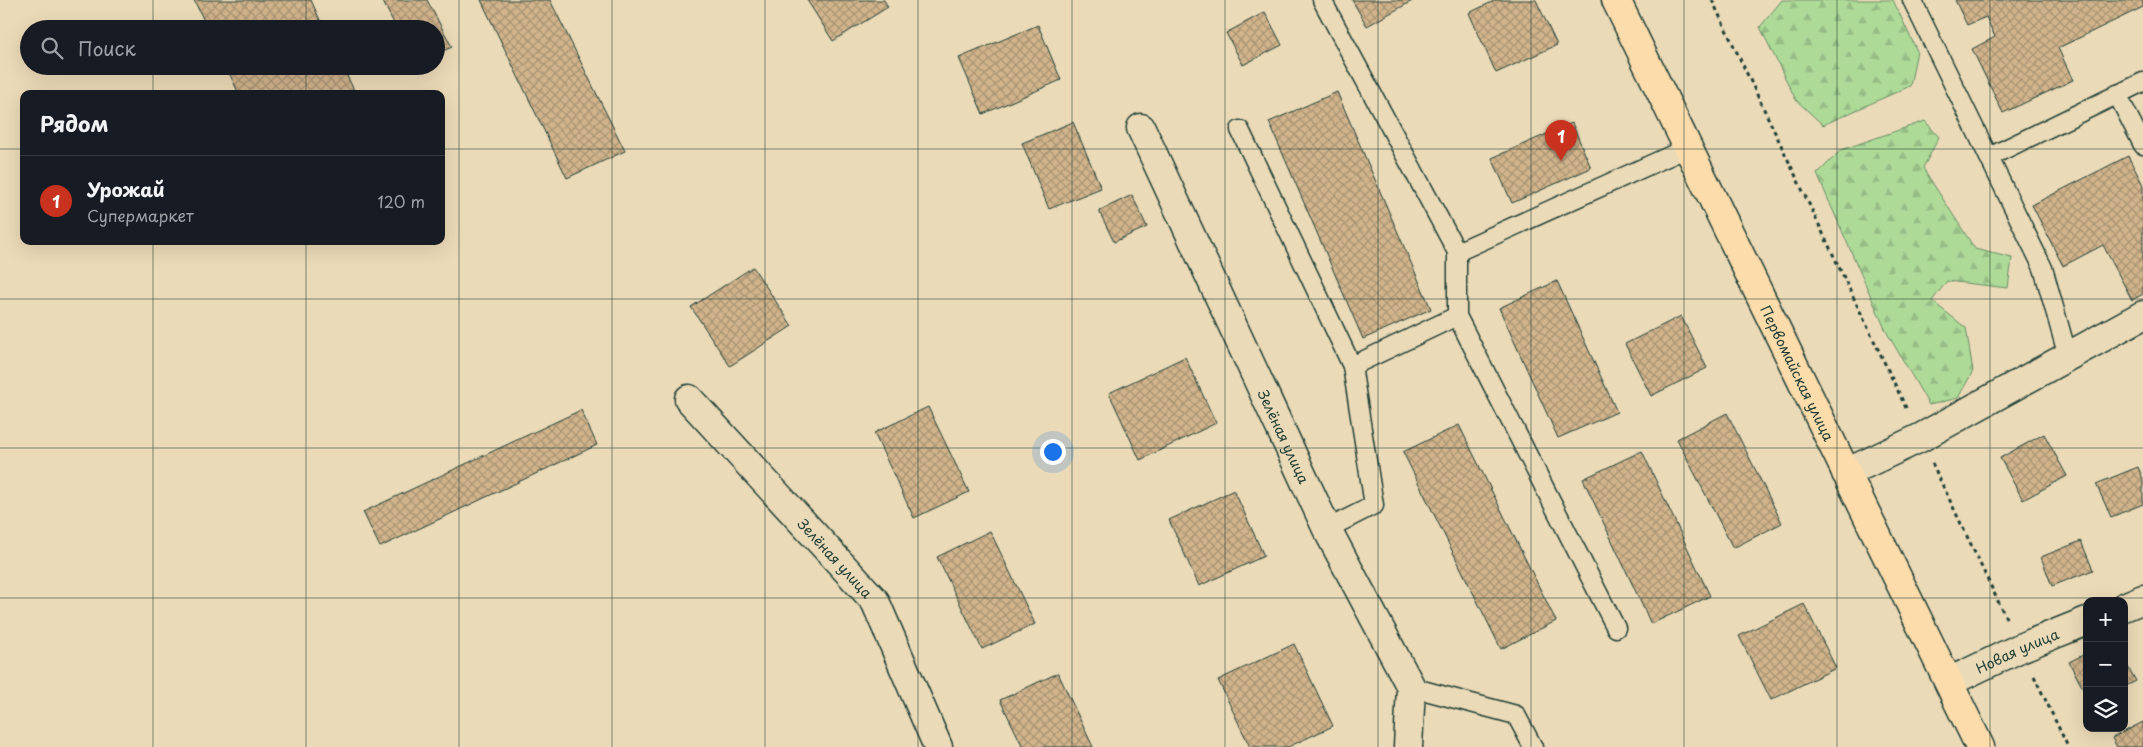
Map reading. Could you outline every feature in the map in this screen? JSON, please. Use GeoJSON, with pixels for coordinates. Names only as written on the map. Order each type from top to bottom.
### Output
{"type":"FeatureCollection","features":[{"type":"Feature","properties":{"kind":"main road","name":"Первомайская улица"},"geometry":{"type":"LineString","coordinates":[[1616,0],[1980,747]]}},
{"type":"Feature","properties":{"kind":"street","name":"Зелёная улица"},"geometry":{"type":"LineString","coordinates":[[1141,128],[1327,529],[1411,687]]}},
{"type":"Feature","properties":{"kind":"street"},"geometry":{"type":"LineString","coordinates":[[1846,473],[1920,438],[2143,315]]}},
{"type":"Feature","properties":{"kind":"street","name":"Зелёная улица"},"geometry":{"type":"LineString","coordinates":[[689,399],[875,601],[938,747]]}},
{"type":"Feature","properties":{"kind":"street"},"geometry":{"type":"LineString","coordinates":[[2128,605],[2143,599]]}},
{"type":"Feature","properties":{"kind":"street","name":"Новая улица"},"geometry":{"type":"LineString","coordinates":[[1948,682],[2020,648],[2083,623]]}},
{"type":"Feature","properties":{"kind":"street"},"geometry":{"type":"LineString","coordinates":[[1408,747],[1411,687]]}},
{"type":"Feature","properties":{"kind":"lane"},"geometry":{"type":"LineString","coordinates":[[1322,0],[1457,252],[1457,316],[1616,628]]}},
{"type":"Feature","properties":{"kind":"lane"},"geometry":{"type":"LineString","coordinates":[[1912,0],[2043,268],[2068,357]]}},
{"type":"Feature","properties":{"kind":"lane"},"geometry":{"type":"LineString","coordinates":[[1988,156],[2143,82]]}},
{"type":"Feature","properties":{"kind":"lane"},"geometry":{"type":"LineString","coordinates":[[2117,94],[2143,145]]}},
{"type":"Feature","properties":{"kind":"lane"},"geometry":{"type":"LineString","coordinates":[[1240,130],[1352,366],[1374,505],[1327,529]]}},
{"type":"Feature","properties":{"kind":"lane"},"geometry":{"type":"LineString","coordinates":[[1457,252],[1687,148]]}},
{"type":"Feature","properties":{"kind":"lane"},"geometry":{"type":"LineString","coordinates":[[1352,366],[1457,316]]}},
{"type":"Feature","properties":{"kind":"lane"},"geometry":{"type":"LineString","coordinates":[[1411,687],[1516,715],[1533,747]]}},
{"type":"Feature","properties":{"kind":"path"},"geometry":{"type":"LineString","coordinates":[[1712,0],[2068,747]]}},
{"type":"Feature","properties":{"kind":"green space"},"geometry":{"type":"Polygon","coordinates":[[[1782,0],[1893,0],[1917,51],[1910,86],[1823,125],[1796,100],[1760,27],[1782,0]]]}},
{"type":"Feature","properties":{"kind":"green space"},"geometry":{"type":"Polygon","coordinates":[[[1925,121],[1939,137],[1923,168],[1975,249],[2012,258],[2008,288],[1947,281],[1932,301],[1966,328],[1973,371],[1958,398],[1929,405],[1886,331],[1817,174],[1841,150],[1925,121]]]}},
{"type":"Feature","properties":{"kind":"building"},"geometry":{"type":"Polygon","coordinates":[[[194,0],[311,0],[320,20],[204,20],[194,0]]]}},
{"type":"Feature","properties":{"kind":"building"},"geometry":{"type":"Polygon","coordinates":[[[382,0],[427,0],[438,20],[392,20],[382,0]]]}},
{"type":"Feature","properties":{"kind":"building"},"geometry":{"type":"Polygon","coordinates":[[[481,0],[550,0],[625,151],[567,178],[481,0]]]}},
{"type":"Feature","properties":{"kind":"building"},"geometry":{"type":"Polygon","coordinates":[[[807,0],[884,0],[888,7],[833,41],[807,0]]]}},
{"type":"Feature","properties":{"kind":"building"},"geometry":{"type":"Polygon","coordinates":[[[1352,0],[1414,0],[1367,26],[1352,0]]]}},
{"type":"Feature","properties":{"kind":"building"},"geometry":{"type":"Polygon","coordinates":[[[1496,0],[1536,0],[1557,45],[1496,73],[1469,13],[1496,0]]]}},
{"type":"Feature","properties":{"kind":"building"},"geometry":{"type":"Polygon","coordinates":[[[1955,0],[2143,0],[2143,7],[2058,48],[2073,80],[2003,113],[1972,49],[1995,37],[1986,17],[1967,25],[1955,0]]]}},
{"type":"Feature","properties":{"kind":"building"},"geometry":{"type":"Polygon","coordinates":[[[1265,12],[1282,45],[1243,65],[1226,33],[1265,12]]]}},
{"type":"Feature","properties":{"kind":"building"},"geometry":{"type":"Polygon","coordinates":[[[1038,25],[1061,80],[983,114],[959,58],[1038,25]]]}},
{"type":"Feature","properties":{"kind":"building"},"geometry":{"type":"Polygon","coordinates":[[[445,34],[452,47],[445,50],[445,34]]]}},
{"type":"Feature","properties":{"kind":"building"},"geometry":{"type":"Polygon","coordinates":[[[230,75],[346,75],[354,90],[237,90],[230,75]]]}},
{"type":"Feature","properties":{"kind":"building"},"geometry":{"type":"Polygon","coordinates":[[[1337,92],[1431,309],[1363,339],[1269,122],[1337,92]]]}},
{"type":"Feature","properties":{"kind":"building"},"geometry":{"type":"Polygon","coordinates":[[[1073,122],[1101,188],[1049,209],[1022,143],[1073,122]]]}},
{"type":"Feature","properties":{"kind":"building"},"geometry":{"type":"Polygon","coordinates":[[[1572,123],[1591,168],[1512,203],[1492,158],[1572,123]]]}},
{"type":"Feature","properties":{"kind":"building"},"geometry":{"type":"Polygon","coordinates":[[[2128,156],[2143,185],[2143,294],[2132,300],[2103,245],[2063,266],[2032,205],[2128,156]]]}},
{"type":"Feature","properties":{"kind":"building"},"geometry":{"type":"Polygon","coordinates":[[[1132,195],[1147,227],[1114,242],[1099,211],[1132,195]]]}},
{"type":"Feature","properties":{"kind":"building"},"geometry":{"type":"Polygon","coordinates":[[[753,267],[792,326],[730,366],[691,307],[753,267]]]}},
{"type":"Feature","properties":{"kind":"building"},"geometry":{"type":"Polygon","coordinates":[[[1557,281],[1617,412],[1558,438],[1499,308],[1557,281]]]}},
{"type":"Feature","properties":{"kind":"building"},"geometry":{"type":"Polygon","coordinates":[[[1681,316],[1707,368],[1651,396],[1625,344],[1681,316]]]}},
{"type":"Feature","properties":{"kind":"building"},"geometry":{"type":"Polygon","coordinates":[[[1185,357],[1216,423],[1140,460],[1109,393],[1185,357]]]}},
{"type":"Feature","properties":{"kind":"building"},"geometry":{"type":"Polygon","coordinates":[[[928,407],[969,492],[914,518],[874,433],[928,407]]]}},
{"type":"Feature","properties":{"kind":"building"},"geometry":{"type":"Polygon","coordinates":[[[581,410],[597,445],[380,547],[363,512],[581,410]]]}},
{"type":"Feature","properties":{"kind":"building"},"geometry":{"type":"Polygon","coordinates":[[[1727,413],[1782,523],[1733,548],[1677,439],[1727,413]]]}},
{"type":"Feature","properties":{"kind":"building"},"geometry":{"type":"Polygon","coordinates":[[[1459,425],[1556,621],[1501,649],[1403,452],[1459,425]]]}},
{"type":"Feature","properties":{"kind":"building"},"geometry":{"type":"Polygon","coordinates":[[[2044,434],[2067,476],[2023,500],[2000,458],[2044,434]]]}},
{"type":"Feature","properties":{"kind":"building"},"geometry":{"type":"Polygon","coordinates":[[[1642,451],[1710,596],[1651,624],[1583,479],[1642,451]]]}},
{"type":"Feature","properties":{"kind":"building"},"geometry":{"type":"Polygon","coordinates":[[[2138,467],[2143,479],[2143,504],[2111,517],[2096,484],[2138,467]]]}},
{"type":"Feature","properties":{"kind":"building"},"geometry":{"type":"Polygon","coordinates":[[[1234,490],[1264,556],[1199,586],[1169,520],[1234,490]]]}},
{"type":"Feature","properties":{"kind":"building"},"geometry":{"type":"Polygon","coordinates":[[[990,531],[1035,624],[982,649],[937,557],[990,531]]]}},
{"type":"Feature","properties":{"kind":"building"},"geometry":{"type":"Polygon","coordinates":[[[2081,541],[2093,570],[2052,586],[2041,557],[2081,541]]]}},
{"type":"Feature","properties":{"kind":"building"},"geometry":{"type":"Polygon","coordinates":[[[1804,604],[1836,668],[1771,700],[1739,636],[1804,604]]]}},
{"type":"Feature","properties":{"kind":"building"},"geometry":{"type":"Polygon","coordinates":[[[1294,644],[1333,726],[1288,747],[1250,747],[1218,680],[1294,644]]]}},
{"type":"Feature","properties":{"kind":"building"},"geometry":{"type":"Polygon","coordinates":[[[2083,655],[2083,688],[2069,662],[2083,655]]]}},
{"type":"Feature","properties":{"kind":"building"},"geometry":{"type":"Polygon","coordinates":[[[2128,667],[2136,681],[2128,685],[2128,667]]]}},
{"type":"Feature","properties":{"kind":"building"},"geometry":{"type":"Polygon","coordinates":[[[1058,673],[1093,747],[1023,747],[1000,700],[1058,673]]]}},
{"type":"Feature","properties":{"kind":"building"},"geometry":{"type":"Polygon","coordinates":[[[2143,722],[2143,747],[2117,747],[2112,738],[2124,732],[2128,732],[2128,730],[2143,722]]]}},
{"type":"Feature","properties":{"kind":"place","name":"Урожай"},"geometry":{"type":"Point","coordinates":[1561,161]}}]}
